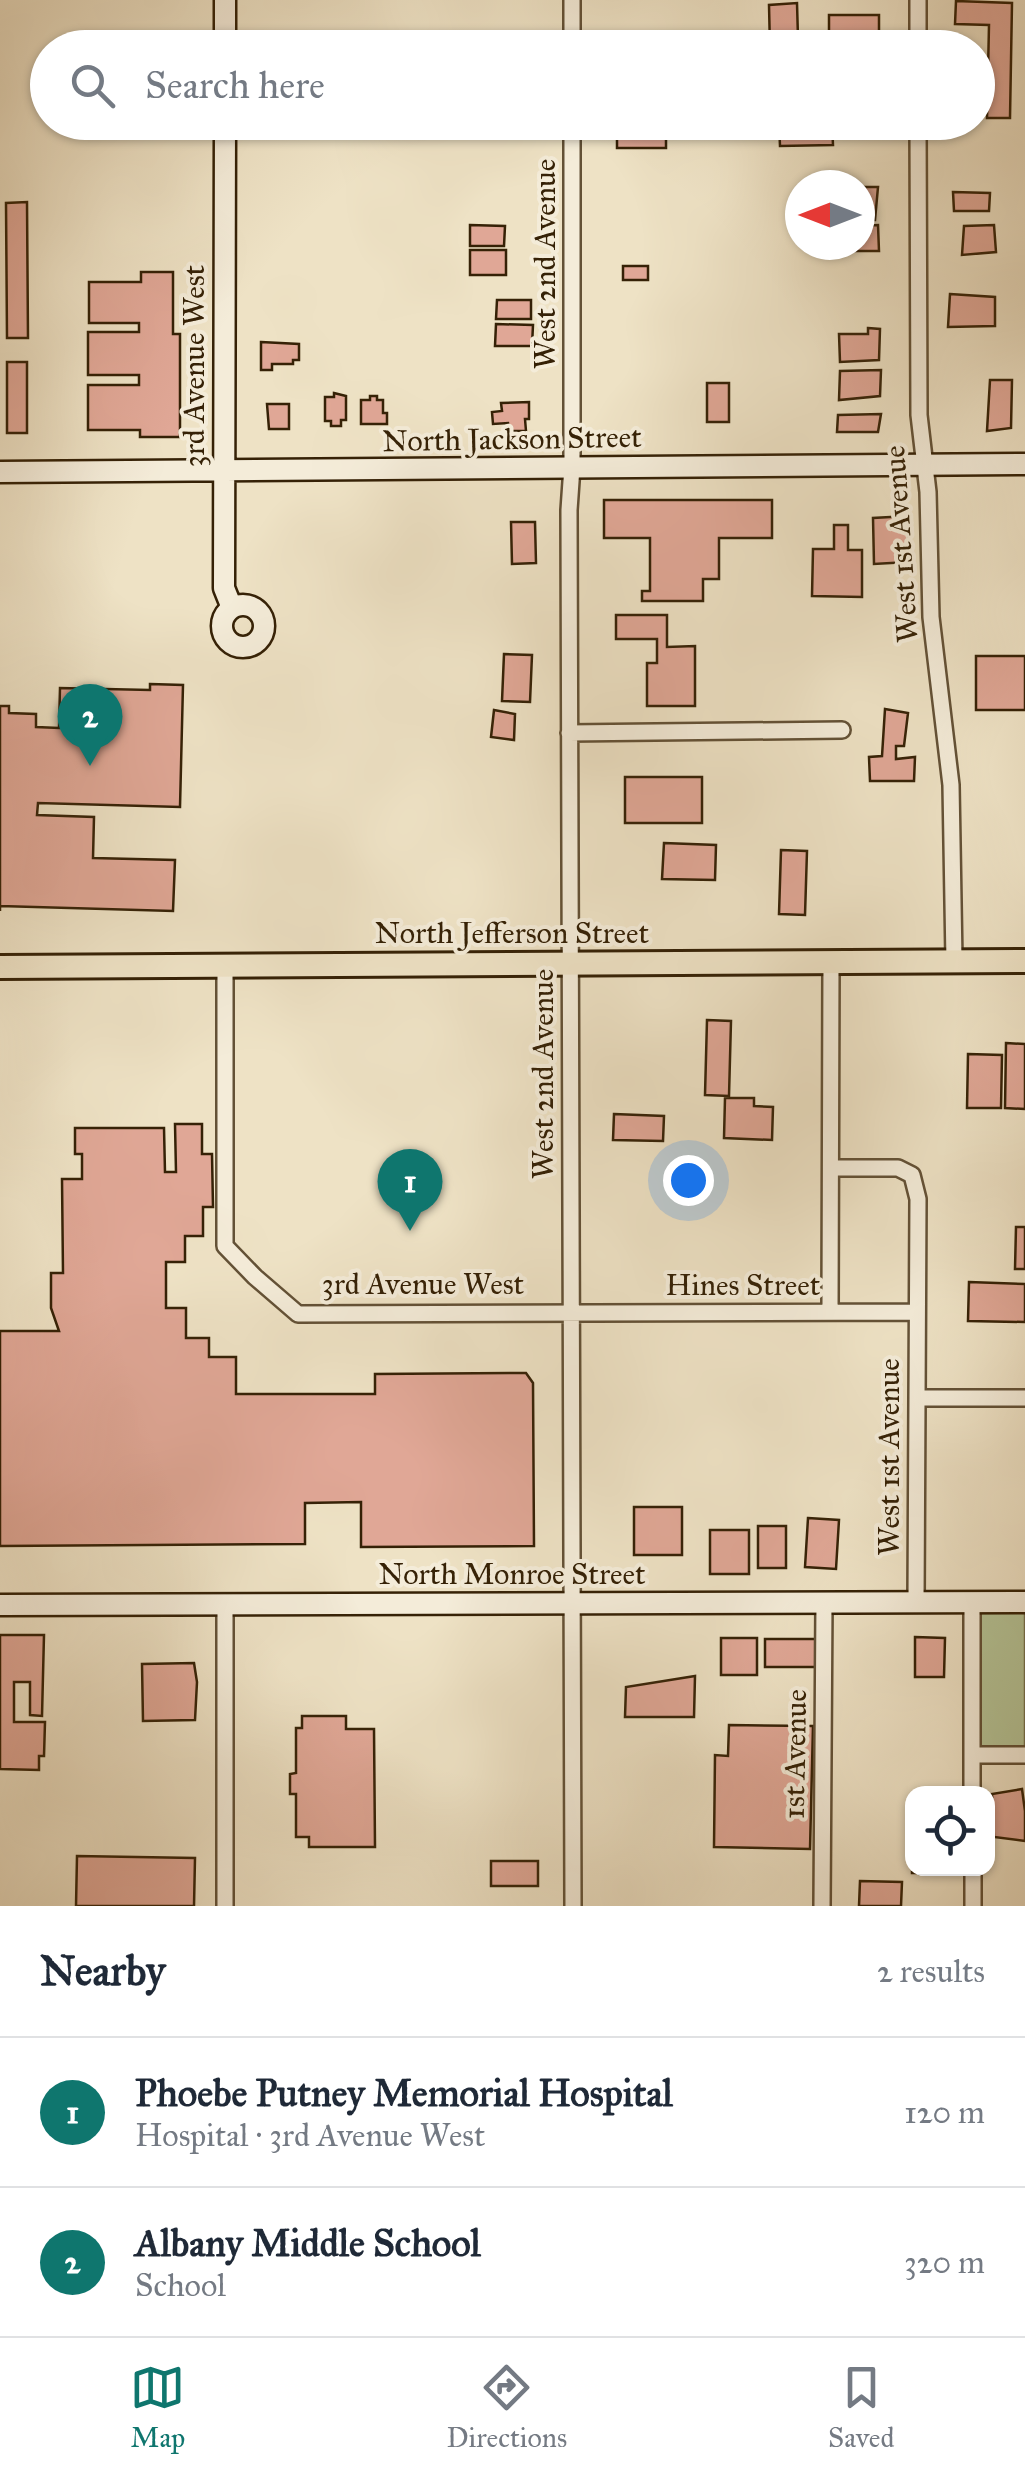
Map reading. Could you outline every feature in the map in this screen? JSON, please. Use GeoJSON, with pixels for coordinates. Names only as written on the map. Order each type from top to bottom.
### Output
{"type":"FeatureCollection","features":[{"type":"Feature","properties":{"kind":"main road","name":"North Jefferson Street"},"geometry":{"type":"LineString","coordinates":[[0,967],[1025,960]]}},
{"type":"Feature","properties":{"kind":"street"},"geometry":{"type":"LineString","coordinates":[[224,0],[224,30]]}},
{"type":"Feature","properties":{"kind":"street"},"geometry":{"type":"LineString","coordinates":[[572,0],[572,30]]}},
{"type":"Feature","properties":{"kind":"street"},"geometry":{"type":"LineString","coordinates":[[918,0],[918,30]]}},
{"type":"Feature","properties":{"kind":"street","name":"3rd Avenue West"},"geometry":{"type":"LineString","coordinates":[[224,140],[224,588],[232,608]]}},
{"type":"Feature","properties":{"kind":"street","name":"West 2nd Avenue"},"geometry":{"type":"LineString","coordinates":[[572,140],[572,1906]]}},
{"type":"Feature","properties":{"kind":"street","name":"West 1st Avenue"},"geometry":{"type":"LineString","coordinates":[[918,140],[919,416],[927,465],[931,616],[951,785],[954,961]]}},
{"type":"Feature","properties":{"kind":"street","name":"North Jackson Street"},"geometry":{"type":"LineString","coordinates":[[0,472],[1025,464]]}},
{"type":"Feature","properties":{"kind":"street"},"geometry":{"type":"LineString","coordinates":[[569,733],[842,730]]}},
{"type":"Feature","properties":{"kind":"street"},"geometry":{"type":"LineString","coordinates":[[830,1312],[831,962]]}},
{"type":"Feature","properties":{"kind":"street","name":"3rd Avenue West"},"geometry":{"type":"LineString","coordinates":[[225,964],[225,1246],[254,1277],[298,1314],[570,1313]]}},
{"type":"Feature","properties":{"kind":"street","name":"West 1st Avenue"},"geometry":{"type":"LineString","coordinates":[[831,1168],[898,1168],[912,1175],[918,1199],[916,1602]]}},
{"type":"Feature","properties":{"kind":"street","name":"Hines Street"},"geometry":{"type":"LineString","coordinates":[[570,1313],[916,1312]]}},
{"type":"Feature","properties":{"kind":"street"},"geometry":{"type":"LineString","coordinates":[[916,1398],[1025,1398]]}},
{"type":"Feature","properties":{"kind":"street","name":"1st Avenue"},"geometry":{"type":"LineString","coordinates":[[822,1906],[824,1602]]}},
{"type":"Feature","properties":{"kind":"street"},"geometry":{"type":"LineString","coordinates":[[972,1602],[972,1786]]}},
{"type":"Feature","properties":{"kind":"street","name":"North Monroe Street"},"geometry":{"type":"LineString","coordinates":[[0,1606],[1025,1602]]}},
{"type":"Feature","properties":{"kind":"street"},"geometry":{"type":"LineString","coordinates":[[225,1605],[225,1906]]}},
{"type":"Feature","properties":{"kind":"street"},"geometry":{"type":"LineString","coordinates":[[972,1755],[1025,1755]]}},
{"type":"Feature","properties":{"kind":"street"},"geometry":{"type":"LineString","coordinates":[[972,1876],[973,1906]]}},
{"type":"Feature","properties":{"kind":"green space"},"geometry":{"type":"Polygon","coordinates":[[[974,1603],[1025,1603],[1025,1754],[974,1753],[974,1603]]]}},
{"type":"Feature","properties":{"kind":"building"},"geometry":{"type":"Polygon","coordinates":[[[956,1],[1012,3],[1010,118],[995,118],[995,30],[989,30],[989,25],[955,24],[956,1]]]}},
{"type":"Feature","properties":{"kind":"building"},"geometry":{"type":"Polygon","coordinates":[[[797,3],[798,30],[770,30],[769,5],[797,3]]]}},
{"type":"Feature","properties":{"kind":"building"},"geometry":{"type":"Polygon","coordinates":[[[829,15],[879,15],[879,30],[829,30],[829,15]]]}},
{"type":"Feature","properties":{"kind":"building"},"geometry":{"type":"Polygon","coordinates":[[[617,140],[666,140],[666,148],[617,148],[617,140]]]}},
{"type":"Feature","properties":{"kind":"building"},"geometry":{"type":"Polygon","coordinates":[[[780,140],[833,140],[833,145],[780,146],[780,140]]]}},
{"type":"Feature","properties":{"kind":"building"},"geometry":{"type":"Polygon","coordinates":[[[953,192],[990,193],[989,211],[954,211],[953,192]]]}},
{"type":"Feature","properties":{"kind":"building"},"geometry":{"type":"Polygon","coordinates":[[[27,202],[28,338],[7,338],[6,203],[27,202]]]}},
{"type":"Feature","properties":{"kind":"building"},"geometry":{"type":"Polygon","coordinates":[[[470,225],[505,226],[504,246],[470,246],[470,225]]]}},
{"type":"Feature","properties":{"kind":"building"},"geometry":{"type":"Polygon","coordinates":[[[878,225],[879,251],[875,251],[878,225]]]}},
{"type":"Feature","properties":{"kind":"building"},"geometry":{"type":"Polygon","coordinates":[[[994,225],[996,252],[962,255],[964,226],[994,225]]]}},
{"type":"Feature","properties":{"kind":"building"},"geometry":{"type":"Polygon","coordinates":[[[470,250],[506,250],[506,275],[470,275],[470,250]]]}},
{"type":"Feature","properties":{"kind":"building"},"geometry":{"type":"Polygon","coordinates":[[[623,266],[648,266],[648,280],[623,280],[623,266]]]}},
{"type":"Feature","properties":{"kind":"building"},"geometry":{"type":"Polygon","coordinates":[[[141,272],[173,272],[173,334],[180,334],[180,437],[140,437],[140,430],[88,430],[88,385],[139,385],[139,375],[88,375],[88,332],[139,332],[139,323],[89,323],[89,282],[141,282],[141,272]]]}},
{"type":"Feature","properties":{"kind":"building"},"geometry":{"type":"Polygon","coordinates":[[[950,294],[995,297],[995,326],[948,327],[950,294]]]}},
{"type":"Feature","properties":{"kind":"building"},"geometry":{"type":"Polygon","coordinates":[[[497,300],[531,300],[531,319],[496,319],[497,300]]]}},
{"type":"Feature","properties":{"kind":"building"},"geometry":{"type":"Polygon","coordinates":[[[496,324],[533,325],[532,346],[495,346],[496,324]]]}},
{"type":"Feature","properties":{"kind":"building"},"geometry":{"type":"Polygon","coordinates":[[[868,328],[880,329],[879,360],[840,362],[839,334],[868,334],[868,328]]]}},
{"type":"Feature","properties":{"kind":"building"},"geometry":{"type":"Polygon","coordinates":[[[261,342],[299,344],[299,360],[293,360],[293,364],[272,364],[272,370],[261,370],[261,342]]]}},
{"type":"Feature","properties":{"kind":"building"},"geometry":{"type":"Polygon","coordinates":[[[7,362],[27,362],[27,433],[7,433],[7,362]]]}},
{"type":"Feature","properties":{"kind":"building"},"geometry":{"type":"Polygon","coordinates":[[[881,370],[880,396],[839,400],[840,371],[881,370]]]}},
{"type":"Feature","properties":{"kind":"building"},"geometry":{"type":"Polygon","coordinates":[[[990,380],[1012,380],[1011,428],[987,431],[990,380]]]}},
{"type":"Feature","properties":{"kind":"building"},"geometry":{"type":"Polygon","coordinates":[[[707,383],[729,383],[729,422],[707,422],[707,383]]]}},
{"type":"Feature","properties":{"kind":"building"},"geometry":{"type":"Polygon","coordinates":[[[334,393],[346,396],[346,420],[341,420],[341,426],[325,421],[325,397],[334,397],[334,393]]]}},
{"type":"Feature","properties":{"kind":"building"},"geometry":{"type":"Polygon","coordinates":[[[370,396],[383,400],[387,424],[361,424],[361,400],[370,400],[370,396]]]}},
{"type":"Feature","properties":{"kind":"building"},"geometry":{"type":"Polygon","coordinates":[[[529,402],[526,431],[509,431],[508,423],[493,424],[492,412],[502,411],[501,403],[529,402]]]}},
{"type":"Feature","properties":{"kind":"building"},"geometry":{"type":"Polygon","coordinates":[[[267,404],[289,404],[289,429],[269,429],[267,404]]]}},
{"type":"Feature","properties":{"kind":"building"},"geometry":{"type":"Polygon","coordinates":[[[881,414],[878,432],[837,432],[838,415],[881,414]]]}},
{"type":"Feature","properties":{"kind":"building"},"geometry":{"type":"Polygon","coordinates":[[[604,500],[772,500],[772,538],[719,538],[719,579],[703,579],[703,601],[642,601],[642,591],[650,591],[650,538],[604,538],[604,500]]]}},
{"type":"Feature","properties":{"kind":"building"},"geometry":{"type":"Polygon","coordinates":[[[908,516],[908,562],[874,564],[873,518],[908,516]]]}},
{"type":"Feature","properties":{"kind":"building"},"geometry":{"type":"Polygon","coordinates":[[[511,522],[535,522],[536,563],[512,564],[511,522]]]}},
{"type":"Feature","properties":{"kind":"building"},"geometry":{"type":"Polygon","coordinates":[[[834,525],[848,525],[848,550],[862,550],[862,597],[812,596],[813,549],[834,549],[834,525]]]}},
{"type":"Feature","properties":{"kind":"building"},"geometry":{"type":"Polygon","coordinates":[[[616,615],[667,615],[667,647],[695,646],[695,706],[647,706],[647,663],[657,663],[657,639],[616,639],[616,615]]]}},
{"type":"Feature","properties":{"kind":"building"},"geometry":{"type":"Polygon","coordinates":[[[504,654],[532,655],[530,702],[502,701],[504,654]]]}},
{"type":"Feature","properties":{"kind":"building"},"geometry":{"type":"Polygon","coordinates":[[[976,656],[1025,656],[1025,710],[976,710],[976,656]]]}},
{"type":"Feature","properties":{"kind":"building"},"geometry":{"type":"Polygon","coordinates":[[[150,684],[183,685],[180,807],[38,803],[37,815],[94,817],[93,858],[175,860],[173,911],[0,906],[0,706],[9,706],[9,713],[36,714],[36,727],[59,728],[60,688],[150,690],[150,684]]]}},
{"type":"Feature","properties":{"kind":"building"},"geometry":{"type":"Polygon","coordinates":[[[885,709],[908,713],[904,746],[896,746],[896,759],[915,757],[914,781],[870,781],[869,757],[882,756],[885,709]]]}},
{"type":"Feature","properties":{"kind":"building"},"geometry":{"type":"Polygon","coordinates":[[[494,710],[515,714],[514,740],[491,737],[494,710]]]}},
{"type":"Feature","properties":{"kind":"building"},"geometry":{"type":"Polygon","coordinates":[[[625,777],[702,777],[702,823],[625,823],[625,777]]]}},
{"type":"Feature","properties":{"kind":"building"},"geometry":{"type":"Polygon","coordinates":[[[664,843],[716,845],[715,880],[662,879],[664,843]]]}},
{"type":"Feature","properties":{"kind":"building"},"geometry":{"type":"Polygon","coordinates":[[[781,850],[807,851],[805,915],[779,914],[781,850]]]}},
{"type":"Feature","properties":{"kind":"building"},"geometry":{"type":"Polygon","coordinates":[[[707,1020],[731,1021],[729,1096],[705,1095],[707,1020]]]}},
{"type":"Feature","properties":{"kind":"building"},"geometry":{"type":"Polygon","coordinates":[[[1006,1043],[1025,1044],[1025,1109],[1005,1108],[1006,1043]]]}},
{"type":"Feature","properties":{"kind":"building"},"geometry":{"type":"Polygon","coordinates":[[[968,1054],[1002,1055],[1001,1108],[967,1108],[968,1054]]]}},
{"type":"Feature","properties":{"kind":"building"},"geometry":{"type":"Polygon","coordinates":[[[725,1098],[754,1098],[754,1106],[773,1107],[772,1140],[724,1138],[725,1098]]]}},
{"type":"Feature","properties":{"kind":"building"},"geometry":{"type":"Polygon","coordinates":[[[614,1114],[664,1116],[663,1141],[613,1140],[614,1114]]]}},
{"type":"Feature","properties":{"kind":"building"},"geometry":{"type":"Polygon","coordinates":[[[175,1124],[202,1124],[202,1154],[212,1154],[213,1207],[203,1207],[203,1236],[185,1236],[185,1262],[166,1262],[166,1308],[186,1308],[186,1338],[209,1338],[209,1357],[236,1357],[236,1394],[375,1394],[375,1374],[526,1373],[533,1383],[534,1546],[361,1547],[361,1502],[305,1503],[305,1544],[0,1546],[0,1331],[59,1331],[51,1308],[51,1273],[63,1273],[62,1179],[82,1179],[82,1154],[75,1154],[75,1128],[164,1128],[165,1172],[176,1172],[175,1124]]]}},
{"type":"Feature","properties":{"kind":"building"},"geometry":{"type":"Polygon","coordinates":[[[1016,1227],[1025,1227],[1025,1269],[1015,1269],[1016,1227]]]}},
{"type":"Feature","properties":{"kind":"building"},"geometry":{"type":"Polygon","coordinates":[[[969,1282],[1025,1284],[1025,1322],[968,1321],[969,1282]]]}},
{"type":"Feature","properties":{"kind":"building"},"geometry":{"type":"Polygon","coordinates":[[[634,1507],[682,1507],[682,1555],[634,1555],[634,1507]]]}},
{"type":"Feature","properties":{"kind":"building"},"geometry":{"type":"Polygon","coordinates":[[[808,1518],[839,1520],[836,1569],[805,1567],[808,1518]]]}},
{"type":"Feature","properties":{"kind":"building"},"geometry":{"type":"Polygon","coordinates":[[[758,1526],[786,1526],[786,1568],[758,1568],[758,1526]]]}},
{"type":"Feature","properties":{"kind":"building"},"geometry":{"type":"Polygon","coordinates":[[[710,1530],[749,1530],[749,1574],[710,1574],[710,1530]]]}},
{"type":"Feature","properties":{"kind":"building"},"geometry":{"type":"Polygon","coordinates":[[[0,1635],[44,1635],[42,1716],[30,1715],[30,1682],[14,1682],[14,1722],[45,1722],[44,1756],[39,1756],[39,1770],[0,1769],[0,1635]]]}},
{"type":"Feature","properties":{"kind":"building"},"geometry":{"type":"Polygon","coordinates":[[[915,1637],[945,1638],[944,1677],[915,1677],[915,1637]]]}},
{"type":"Feature","properties":{"kind":"building"},"geometry":{"type":"Polygon","coordinates":[[[721,1638],[757,1638],[757,1675],[721,1675],[721,1638]]]}},
{"type":"Feature","properties":{"kind":"building"},"geometry":{"type":"Polygon","coordinates":[[[765,1639],[824,1639],[824,1667],[765,1667],[765,1639]]]}},
{"type":"Feature","properties":{"kind":"building"},"geometry":{"type":"Polygon","coordinates":[[[194,1663],[195,1720],[143,1721],[142,1664],[194,1663]]]}},
{"type":"Feature","properties":{"kind":"building"},"geometry":{"type":"Polygon","coordinates":[[[695,1676],[694,1717],[625,1717],[626,1687],[695,1676]]]}},
{"type":"Feature","properties":{"kind":"building"},"geometry":{"type":"Polygon","coordinates":[[[302,1716],[346,1716],[346,1729],[374,1729],[375,1847],[309,1847],[309,1837],[296,1837],[296,1794],[290,1794],[290,1774],[296,1773],[296,1728],[302,1728],[302,1716]]]}},
{"type":"Feature","properties":{"kind":"building"},"geometry":{"type":"Polygon","coordinates":[[[729,1725],[813,1726],[810,1849],[714,1847],[715,1755],[728,1756],[729,1725]]]}},
{"type":"Feature","properties":{"kind":"building"},"geometry":{"type":"Polygon","coordinates":[[[1022,1789],[1025,1841],[995,1837],[995,1794],[1022,1789]]]}},
{"type":"Feature","properties":{"kind":"building"},"geometry":{"type":"Polygon","coordinates":[[[77,1856],[195,1858],[194,1906],[76,1906],[77,1856]]]}},
{"type":"Feature","properties":{"kind":"building"},"geometry":{"type":"Polygon","coordinates":[[[491,1861],[538,1861],[538,1886],[491,1886],[491,1861]]]}},
{"type":"Feature","properties":{"kind":"building"},"geometry":{"type":"Polygon","coordinates":[[[860,1881],[902,1882],[901,1906],[859,1906],[860,1881]]]}},
{"type":"Feature","properties":{"kind":"place","name":"Albany Middle School"},"geometry":{"type":"Point","coordinates":[90,766]}},
{"type":"Feature","properties":{"kind":"place","name":"Phoebe Putney Memorial Hospital"},"geometry":{"type":"Point","coordinates":[410,1231]}}]}
